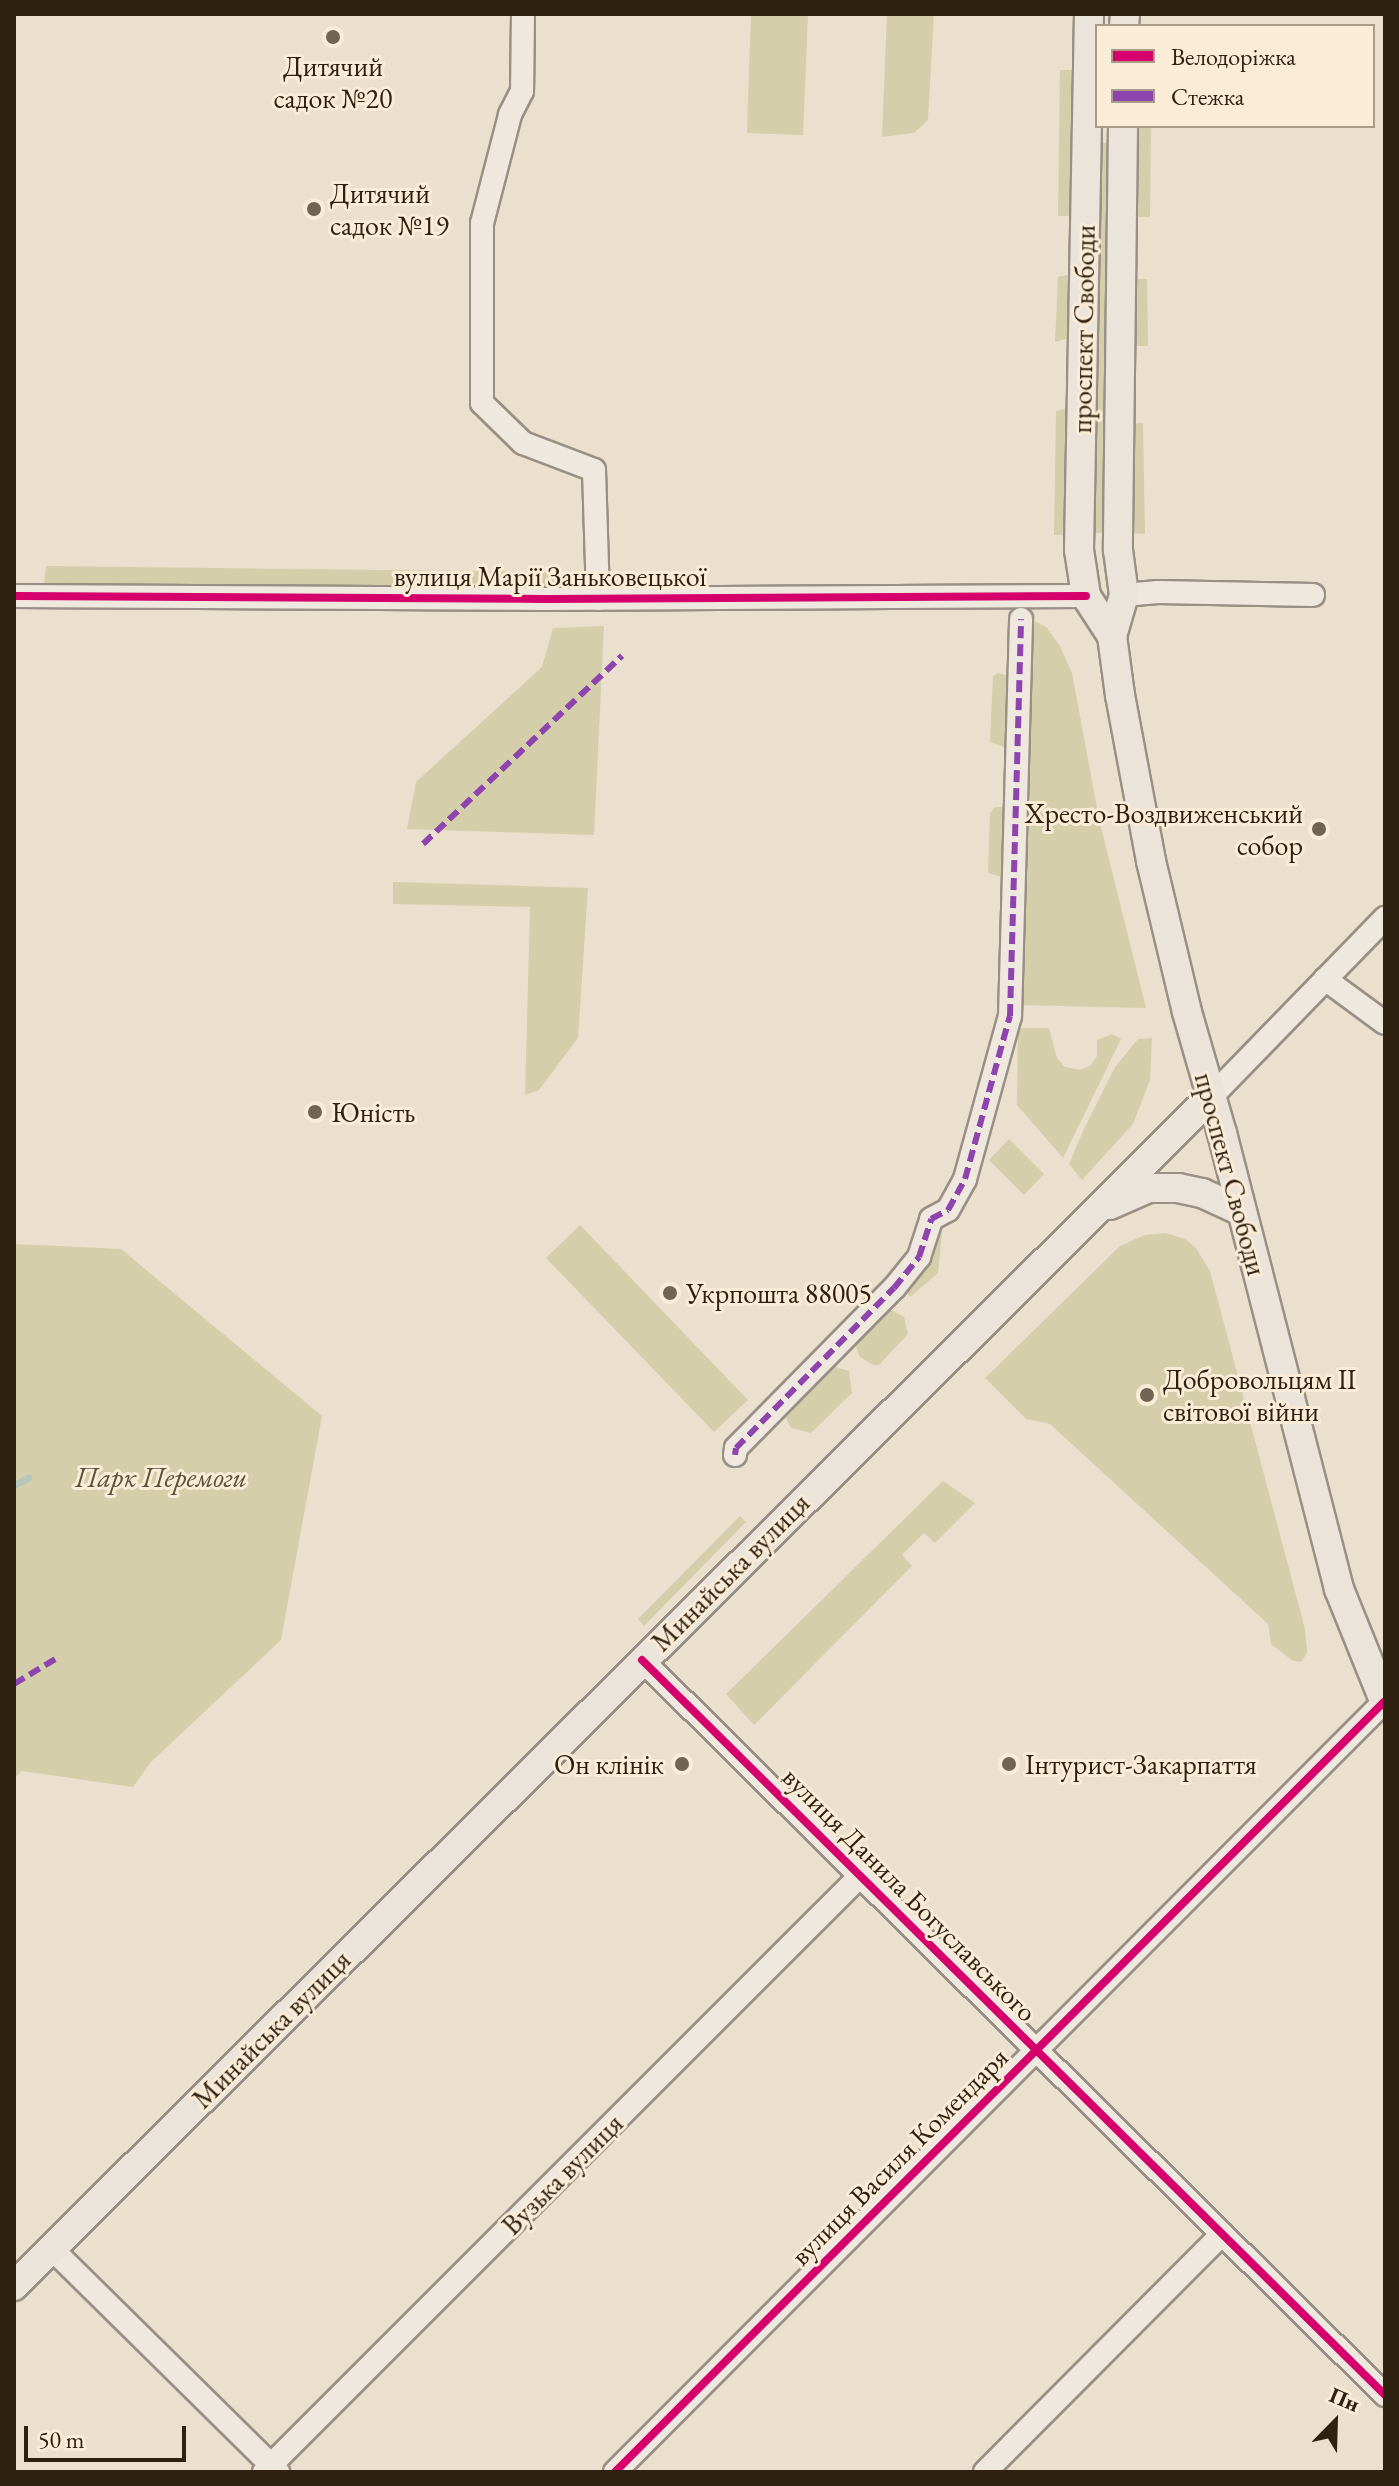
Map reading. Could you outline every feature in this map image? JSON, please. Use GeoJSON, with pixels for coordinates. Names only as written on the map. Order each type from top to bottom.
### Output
{"type":"FeatureCollection","features":[{"type":"Feature","properties":{"kind":"main road","name":"проспект Свободи"},"geometry":{"type":"LineString","coordinates":[[1089,14],[1079,550],[1086,596],[1112,636],[1151,861],[1339,1589],[1385,1702]]}},
{"type":"Feature","properties":{"kind":"main road","name":"проспект Свободи"},"geometry":{"type":"LineString","coordinates":[[1112,636],[1124,595],[1118,550],[1123,128]]}},
{"type":"Feature","properties":{"kind":"main road","name":"Минайська вулиця"},"geometry":{"type":"LineString","coordinates":[[14,2286],[1211,1097]]}},
{"type":"Feature","properties":{"kind":"main road"},"geometry":{"type":"LineString","coordinates":[[1094,1211],[1149,1188],[1164,1188],[1202,1193],[1241,1211]]}},
{"type":"Feature","properties":{"kind":"street"},"geometry":{"type":"LineString","coordinates":[[523,14],[522,91],[510,115],[482,223],[482,403],[523,443],[594,470],[598,599]]}},
{"type":"Feature","properties":{"kind":"street"},"geometry":{"type":"LineString","coordinates":[[1124,595],[1158,592],[1313,595]]}},
{"type":"Feature","properties":{"kind":"street","name":"вулиця Марії Заньковецької"},"geometry":{"type":"LineString","coordinates":[[14,596],[598,599],[1086,596]]}},
{"type":"Feature","properties":{"kind":"street"},"geometry":{"type":"LineString","coordinates":[[735,1455],[736,1448],[894,1288],[919,1257],[931,1219],[948,1210],[965,1179],[1010,1016],[1021,619]]}},
{"type":"Feature","properties":{"kind":"street"},"geometry":{"type":"LineString","coordinates":[[1211,1097],[1385,918]]}},
{"type":"Feature","properties":{"kind":"street"},"geometry":{"type":"LineString","coordinates":[[1325,979],[1385,1023]]}},
{"type":"Feature","properties":{"kind":"street","name":"вулиця Данила Богуславського"},"geometry":{"type":"LineString","coordinates":[[642,1660],[1385,2395]]}},
{"type":"Feature","properties":{"kind":"street","name":"вулиця Василя Комендаря"},"geometry":{"type":"LineString","coordinates":[[615,2472],[1385,1702]]}},
{"type":"Feature","properties":{"kind":"street","name":"Вузька вулиця"},"geometry":{"type":"LineString","coordinates":[[271,2470],[860,1876]]}},
{"type":"Feature","properties":{"kind":"street"},"geometry":{"type":"LineString","coordinates":[[985,2472],[1222,2234]]}},
{"type":"Feature","properties":{"kind":"street"},"geometry":{"type":"LineString","coordinates":[[51,2248],[271,2470]]}},
{"type":"Feature","properties":{"kind":"green space"},"geometry":{"type":"Polygon","coordinates":[[[751,14],[808,14],[803,135],[747,133],[751,14]]]}},
{"type":"Feature","properties":{"kind":"green space"},"geometry":{"type":"Polygon","coordinates":[[[887,14],[934,14],[928,120],[914,133],[882,137],[887,14]]]}},
{"type":"Feature","properties":{"kind":"green space"},"geometry":{"type":"Polygon","coordinates":[[[1060,70],[1081,70],[1078,216],[1058,216],[1060,70]]]}},
{"type":"Feature","properties":{"kind":"green space"},"geometry":{"type":"Polygon","coordinates":[[[1133,128],[1151,128],[1150,217],[1132,217],[1133,128]]]}},
{"type":"Feature","properties":{"kind":"green space"},"geometry":{"type":"Polygon","coordinates":[[[1099,143],[1109,143],[1102,533],[1091,533],[1099,143]]]}},
{"type":"Feature","properties":{"kind":"green space"},"geometry":{"type":"Polygon","coordinates":[[[1071,274],[1069,338],[1055,342],[1058,277],[1071,274]]]}},
{"type":"Feature","properties":{"kind":"green space"},"geometry":{"type":"Polygon","coordinates":[[[1131,279],[1147,279],[1148,346],[1131,346],[1131,279]]]}},
{"type":"Feature","properties":{"kind":"green space"},"geometry":{"type":"Polygon","coordinates":[[[1071,407],[1069,535],[1054,535],[1056,411],[1071,407]]]}},
{"type":"Feature","properties":{"kind":"green space"},"geometry":{"type":"Polygon","coordinates":[[[1143,423],[1145,534],[1128,533],[1127,424],[1143,423]]]}},
{"type":"Feature","properties":{"kind":"green space"},"geometry":{"type":"Polygon","coordinates":[[[46,566],[561,572],[559,588],[44,584],[46,566]]]}},
{"type":"Feature","properties":{"kind":"green space"},"geometry":{"type":"Polygon","coordinates":[[[1030,619],[1046,627],[1060,646],[1072,673],[1099,819],[1146,1008],[1018,1005],[1030,619]]]}},
{"type":"Feature","properties":{"kind":"green space"},"geometry":{"type":"Polygon","coordinates":[[[604,626],[594,835],[407,829],[416,782],[542,667],[553,628],[604,626]]]}},
{"type":"Feature","properties":{"kind":"green space"},"geometry":{"type":"Polygon","coordinates":[[[998,673],[1009,676],[1008,743],[1004,747],[990,742],[993,676],[998,673]]]}},
{"type":"Feature","properties":{"kind":"green space"},"geometry":{"type":"Polygon","coordinates":[[[995,807],[1003,807],[1007,812],[1006,868],[1002,877],[988,873],[990,813],[995,807]]]}},
{"type":"Feature","properties":{"kind":"green space"},"geometry":{"type":"Polygon","coordinates":[[[393,882],[588,888],[578,1038],[539,1090],[525,1095],[530,907],[393,904],[393,882]]]}},
{"type":"Feature","properties":{"kind":"green space"},"geometry":{"type":"Polygon","coordinates":[[[1018,1028],[1049,1028],[1057,1058],[1065,1067],[1080,1070],[1091,1065],[1097,1056],[1097,1040],[1112,1034],[1121,1039],[1063,1158],[1017,1105],[1018,1028]]]}},
{"type":"Feature","properties":{"kind":"green space"},"geometry":{"type":"Polygon","coordinates":[[[1152,1038],[1150,1080],[1133,1124],[1082,1180],[1069,1164],[1083,1131],[1115,1067],[1138,1039],[1152,1038]]]}},
{"type":"Feature","properties":{"kind":"green space"},"geometry":{"type":"Polygon","coordinates":[[[1009,1139],[1044,1174],[1024,1195],[989,1160],[1009,1139]]]}},
{"type":"Feature","properties":{"kind":"green space"},"geometry":{"type":"Polygon","coordinates":[[[943,1223],[938,1273],[910,1297],[904,1290],[934,1224],[943,1223]]]}},
{"type":"Feature","properties":{"kind":"green space"},"geometry":{"type":"Polygon","coordinates":[[[580,1225],[748,1400],[714,1432],[546,1258],[580,1225]]]}},
{"type":"Feature","properties":{"kind":"green space"},"geometry":{"type":"Polygon","coordinates":[[[1166,1233],[1185,1239],[1196,1248],[1210,1271],[1305,1629],[1307,1653],[1301,1662],[1293,1661],[1271,1644],[1268,1624],[1050,1424],[1026,1419],[985,1378],[1120,1246],[1145,1235],[1166,1233]]]}},
{"type":"Feature","properties":{"kind":"green space","name":"Парк Перемоги"},"geometry":{"type":"Polygon","coordinates":[[[14,1244],[121,1249],[322,1416],[281,1640],[151,1762],[133,1787],[22,1771],[14,1778],[14,1244]]]}},
{"type":"Feature","properties":{"kind":"green space"},"geometry":{"type":"Polygon","coordinates":[[[888,1308],[904,1317],[908,1334],[879,1365],[873,1365],[860,1357],[854,1342],[888,1308]]]}},
{"type":"Feature","properties":{"kind":"green space"},"geometry":{"type":"Polygon","coordinates":[[[836,1367],[849,1371],[852,1393],[811,1433],[791,1428],[784,1414],[824,1370],[836,1367]]]}},
{"type":"Feature","properties":{"kind":"green space"},"geometry":{"type":"Polygon","coordinates":[[[943,1481],[975,1503],[935,1543],[924,1533],[902,1555],[912,1566],[754,1725],[726,1694],[943,1481]]]}},
{"type":"Feature","properties":{"kind":"green space"},"geometry":{"type":"Polygon","coordinates":[[[740,1516],[746,1522],[644,1626],[638,1619],[740,1516]]]}},
{"type":"Feature","properties":{"kind":"waterway"},"geometry":{"type":"LineString","coordinates":[[14,1485],[28,1478]]}},
{"type":"Feature","properties":{"kind":"marked path"},"geometry":{"type":"LineString","coordinates":[[735,1455],[736,1448],[894,1288],[919,1257],[931,1219],[948,1210],[965,1179],[1010,1016],[1021,619]]}},
{"type":"Feature","properties":{"kind":"marked path"},"geometry":{"type":"LineString","coordinates":[[423,844],[622,656]]}},
{"type":"Feature","properties":{"kind":"marked path"},"geometry":{"type":"LineString","coordinates":[[14,1684],[57,1658]]}},
{"type":"Feature","properties":{"kind":"cycle path"},"geometry":{"type":"LineString","coordinates":[[14,596],[546,599],[1086,596]]}},
{"type":"Feature","properties":{"kind":"cycle path"},"geometry":{"type":"LineString","coordinates":[[642,1660],[1385,2395]]}},
{"type":"Feature","properties":{"kind":"cycle path"},"geometry":{"type":"LineString","coordinates":[[615,2472],[1384,1702]]}},
{"type":"Feature","properties":{"kind":"place","name":"Дитячий садок №20"},"geometry":{"type":"Point","coordinates":[333,37]}},
{"type":"Feature","properties":{"kind":"place","name":"Дитячий садок №19"},"geometry":{"type":"Point","coordinates":[314,209]}},
{"type":"Feature","properties":{"kind":"place","name":"Хресто-Воздвиженський собор"},"geometry":{"type":"Point","coordinates":[1319,829]}},
{"type":"Feature","properties":{"kind":"place","name":"Юність"},"geometry":{"type":"Point","coordinates":[315,1112]}},
{"type":"Feature","properties":{"kind":"place","name":"Укрпошта 88005"},"geometry":{"type":"Point","coordinates":[670,1293]}},
{"type":"Feature","properties":{"kind":"place","name":"Добровольцям Ⅱ світової війни"},"geometry":{"type":"Point","coordinates":[1147,1395]}},
{"type":"Feature","properties":{"kind":"place","name":"Он клінік"},"geometry":{"type":"Point","coordinates":[682,1764]}},
{"type":"Feature","properties":{"kind":"place","name":"Інтурист-Закарпаття"},"geometry":{"type":"Point","coordinates":[1009,1764]}}]}
